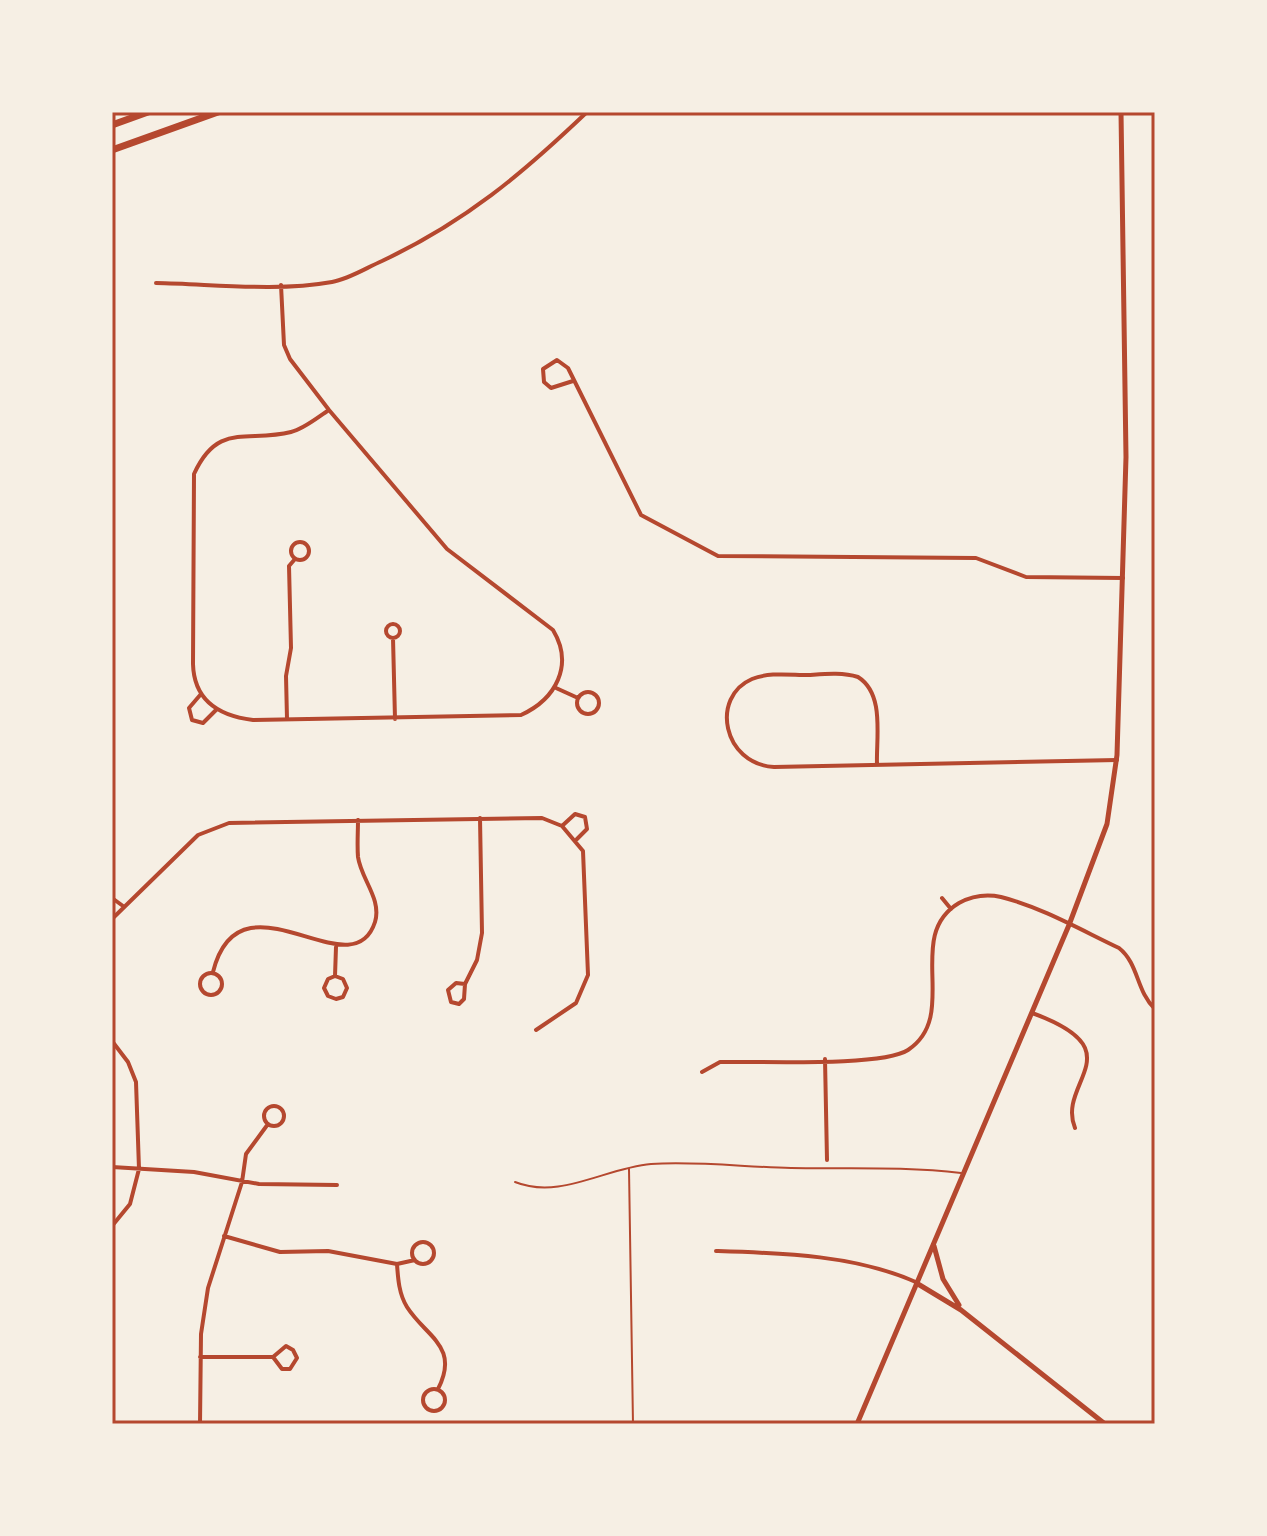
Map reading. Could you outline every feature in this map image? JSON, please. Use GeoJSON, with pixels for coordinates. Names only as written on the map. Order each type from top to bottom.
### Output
{"type":"FeatureCollection","features":[{"type":"Feature","properties":{"kind":"highway"},"geometry":{"type":"LineString","coordinates":[[112,125],[148,112]]}},
{"type":"Feature","properties":{"kind":"highway"},"geometry":{"type":"LineString","coordinates":[[112,150],[218,112]]}},
{"type":"Feature","properties":{"kind":"street"},"geometry":{"type":"LineString","coordinates":[[156,283],[281,285],[340,281],[430,238],[514,181],[587,112]]}},
{"type":"Feature","properties":{"kind":"street"},"geometry":{"type":"LineString","coordinates":[[857,1424],[1069,925],[1107,824],[1117,760],[1126,457],[1121,112]]}},
{"type":"Feature","properties":{"kind":"street"},"geometry":{"type":"LineString","coordinates":[[281,285],[284,345],[290,359],[329,410],[447,549],[553,630],[562,650],[556,688],[539,705],[521,715],[287,719],[230,717],[216,710],[201,694],[194,681],[193,664],[194,474],[200,462],[220,441],[248,434],[293,432],[329,410]]}},
{"type":"Feature","properties":{"kind":"street"},"geometry":{"type":"LineString","coordinates":[[573,381],[551,388],[544,382],[543,369],[549,362],[561,362],[573,381],[641,515],[718,556],[976,558],[1026,577],[1123,578]]}},
{"type":"Feature","properties":{"kind":"street"},"geometry":{"type":"LineString","coordinates":[[287,719],[286,676],[291,648],[289,566],[295,559],[307,556],[305,543],[299,541],[291,547],[295,559]]}},
{"type":"Feature","properties":{"kind":"street"},"geometry":{"type":"LineString","coordinates":[[393,638],[395,719]]}},
{"type":"Feature","properties":{"kind":"street"},"geometry":{"type":"LineString","coordinates":[[877,765],[875,699],[868,685],[858,677],[845,674],[765,676],[745,683],[732,698],[728,715],[730,737],[739,753],[753,763],[774,767],[877,765],[1117,760]]}},
{"type":"Feature","properties":{"kind":"street"},"geometry":{"type":"LineString","coordinates":[[556,688],[578,698],[592,692],[598,697],[598,707],[589,714],[582,712],[578,698]]}},
{"type":"Feature","properties":{"kind":"street"},"geometry":{"type":"LineString","coordinates":[[201,694],[189,708],[192,720],[203,723],[216,710]]}},
{"type":"Feature","properties":{"kind":"street"},"geometry":{"type":"LineString","coordinates":[[562,826],[575,814],[585,817],[587,829],[577,839]]}},
{"type":"Feature","properties":{"kind":"street"},"geometry":{"type":"LineString","coordinates":[[465,984],[450,986],[447,994],[451,1002],[459,1004],[464,999],[465,984],[477,960],[482,933],[480,818]]}},
{"type":"Feature","properties":{"kind":"street"},"geometry":{"type":"LineString","coordinates":[[112,919],[198,835],[237,821],[542,818],[562,826],[577,839],[585,859],[588,975],[576,1003],[536,1030]]}},
{"type":"Feature","properties":{"kind":"street"},"geometry":{"type":"LineString","coordinates":[[213,972],[223,947],[251,929],[284,928],[336,947],[359,941],[375,922],[375,902],[358,858],[358,820]]}},
{"type":"Feature","properties":{"kind":"street"},"geometry":{"type":"LineString","coordinates":[[702,1072],[720,1062],[889,1057],[908,1050],[923,1036],[934,1004],[933,940],[941,920],[967,899],[991,895],[1069,925],[1126,954],[1140,990],[1155,1009]]}},
{"type":"Feature","properties":{"kind":"street"},"geometry":{"type":"LineString","coordinates":[[112,898],[123,906]]}},
{"type":"Feature","properties":{"kind":"street"},"geometry":{"type":"LineString","coordinates":[[942,898],[951,909]]}},
{"type":"Feature","properties":{"kind":"street"},"geometry":{"type":"LineString","coordinates":[[335,976],[336,947]]}},
{"type":"Feature","properties":{"kind":"street"},"geometry":{"type":"LineString","coordinates":[[213,972],[222,985],[219,991],[209,995],[200,988],[200,981],[204,974],[213,972]]}},
{"type":"Feature","properties":{"kind":"street"},"geometry":{"type":"LineString","coordinates":[[335,976],[343,979],[347,988],[343,997],[336,999],[328,996],[324,988],[326,981],[335,976]]}},
{"type":"Feature","properties":{"kind":"street"},"geometry":{"type":"LineString","coordinates":[[1032,1013],[1067,1027],[1083,1046],[1087,1068],[1072,1111],[1075,1128]]}},
{"type":"Feature","properties":{"kind":"street"},"geometry":{"type":"LineString","coordinates":[[112,1041],[128,1062],[136,1082],[139,1169],[130,1204],[112,1226]]}},
{"type":"Feature","properties":{"kind":"street"},"geometry":{"type":"LineString","coordinates":[[825,1059],[827,1160]]}},
{"type":"Feature","properties":{"kind":"street"},"geometry":{"type":"LineString","coordinates":[[274,1106],[280,1108],[284,1114],[281,1124],[268,1124],[265,1112],[274,1106]]}},
{"type":"Feature","properties":{"kind":"street"},"geometry":{"type":"LineString","coordinates":[[200,1424],[203,1310],[242,1182],[246,1154],[268,1124]]}},
{"type":"Feature","properties":{"kind":"street"},"geometry":{"type":"LineString","coordinates":[[112,1167],[194,1172],[242,1182],[337,1185]]}},
{"type":"Feature","properties":{"kind":"street"},"geometry":{"type":"LineString","coordinates":[[224,1236],[280,1252],[328,1251],[397,1264],[415,1260],[422,1263],[432,1259],[431,1245],[424,1242],[414,1246],[415,1260]]}},
{"type":"Feature","properties":{"kind":"street"},"geometry":{"type":"LineString","coordinates":[[934,1246],[943,1279],[961,1310]]}},
{"type":"Feature","properties":{"kind":"street"},"geometry":{"type":"LineString","coordinates":[[716,1251],[798,1256],[888,1272],[918,1284],[961,1310],[1105,1424]]}},
{"type":"Feature","properties":{"kind":"street"},"geometry":{"type":"LineString","coordinates":[[397,1264],[400,1289],[408,1308],[440,1345],[444,1374],[438,1389],[425,1394],[424,1402],[431,1410],[444,1405],[444,1394],[438,1389]]}},
{"type":"Feature","properties":{"kind":"street"},"geometry":{"type":"LineString","coordinates":[[200,1357],[273,1357],[286,1346],[293,1350],[297,1358],[290,1369],[282,1369],[273,1357]]}},
{"type":"Feature","properties":{"kind":"lane"},"geometry":{"type":"LineString","coordinates":[[515,1182],[534,1190],[560,1188],[629,1167],[735,1164],[963,1173]]}},
{"type":"Feature","properties":{"kind":"lane"},"geometry":{"type":"LineString","coordinates":[[629,1167],[633,1424]]}}]}
